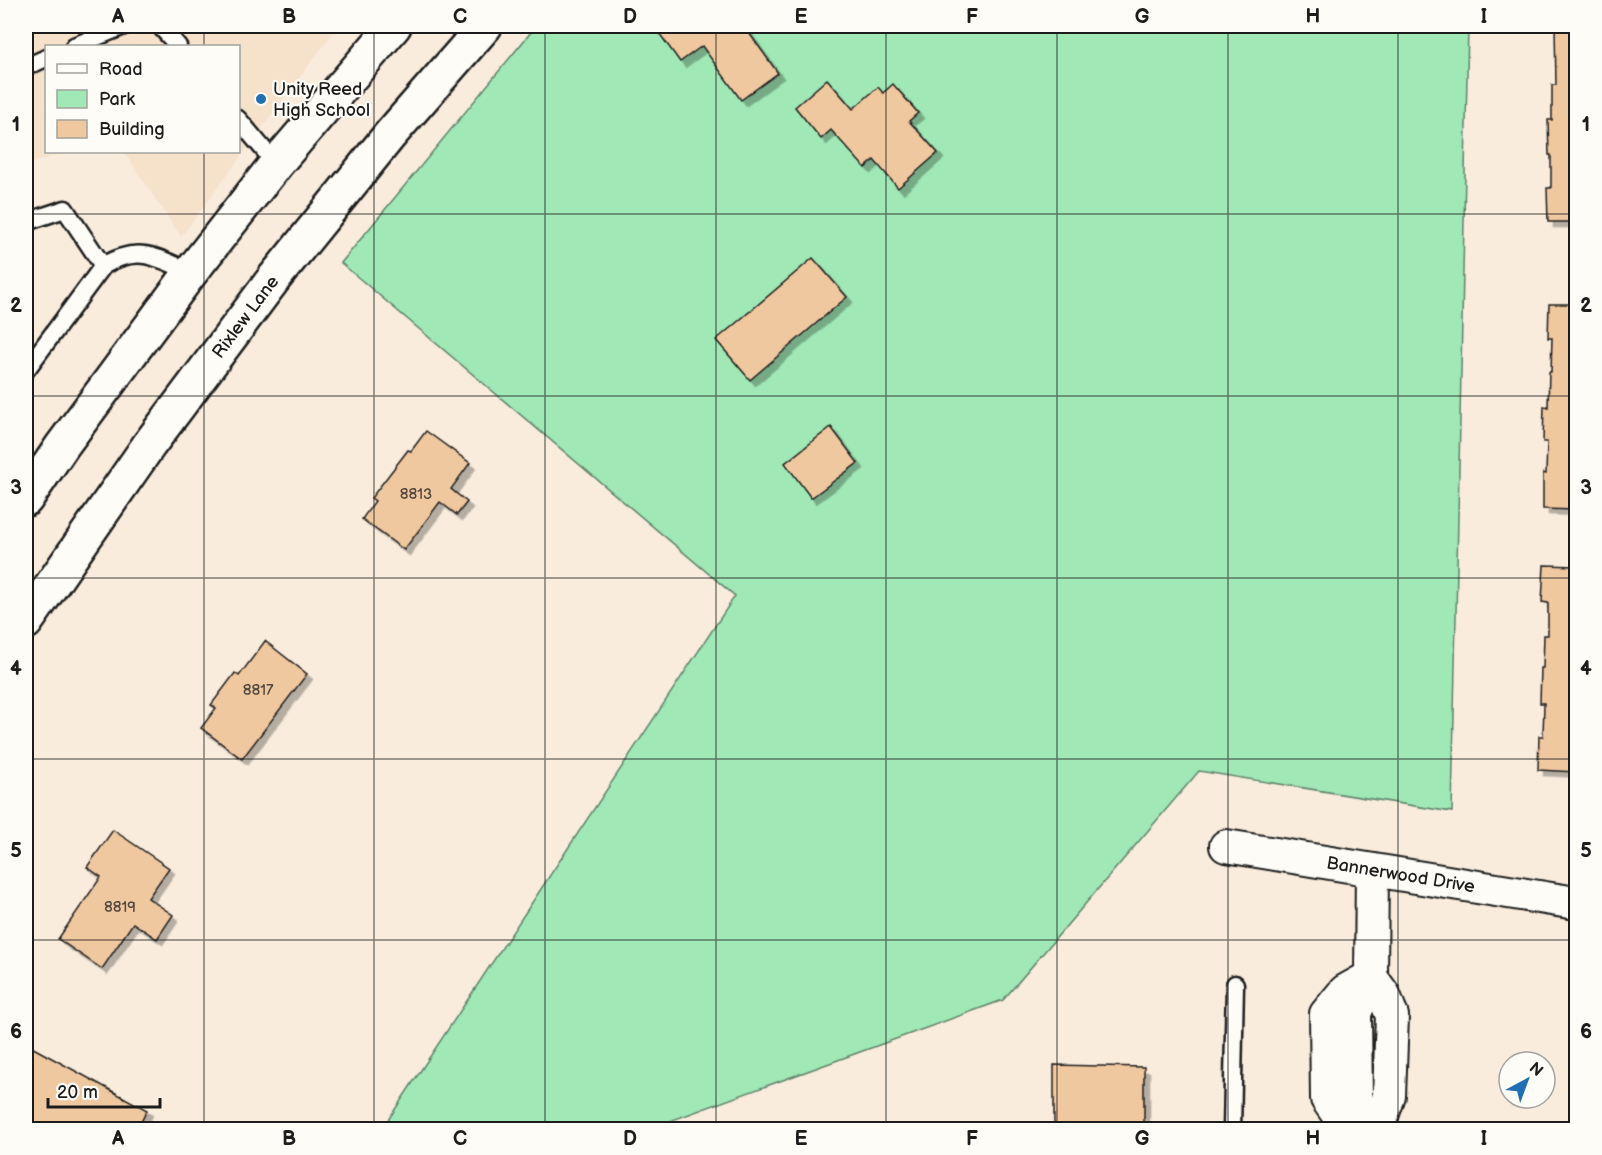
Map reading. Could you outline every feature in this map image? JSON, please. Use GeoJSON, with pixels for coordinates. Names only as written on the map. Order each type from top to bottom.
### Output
{"type":"FeatureCollection","features":[{"type":"Feature","properties":{"kind":"street"},"geometry":{"type":"LineString","coordinates":[[26,499],[62,446],[191,272],[276,164],[394,26]]}},
{"type":"Feature","properties":{"kind":"street","name":"Rixlew Lane"},"geometry":{"type":"LineString","coordinates":[[26,622],[149,445],[274,277],[389,136],[485,26]]}},
{"type":"Feature","properties":{"kind":"street","name":"Bannerwood Drive"},"geometry":{"type":"LineString","coordinates":[[1226,846],[1576,903]]}},
{"type":"Feature","properties":{"kind":"street"},"geometry":{"type":"LineString","coordinates":[[1366,1130],[1356,1099],[1355,1013],[1371,977],[1372,870]]}},
{"type":"Feature","properties":{"kind":"street"},"geometry":{"type":"LineString","coordinates":[[1357,1130],[1343,1122],[1327,1099],[1326,1014],[1345,991],[1371,977]]}},
{"type":"Feature","properties":{"kind":"street"},"geometry":{"type":"LineString","coordinates":[[1371,977],[1384,995],[1392,1016],[1389,1096],[1382,1116],[1373,1130]]}},
{"type":"Feature","properties":{"kind":"lane"},"geometry":{"type":"LineString","coordinates":[[76,45],[124,26]]}},
{"type":"Feature","properties":{"kind":"lane"},"geometry":{"type":"LineString","coordinates":[[160,26],[177,45]]}},
{"type":"Feature","properties":{"kind":"lane"},"geometry":{"type":"LineString","coordinates":[[26,67],[45,58]]}},
{"type":"Feature","properties":{"kind":"lane"},"geometry":{"type":"LineString","coordinates":[[240,121],[276,164]]}},
{"type":"Feature","properties":{"kind":"lane"},"geometry":{"type":"LineString","coordinates":[[26,222],[65,209],[103,266]]}},
{"type":"Feature","properties":{"kind":"lane"},"geometry":{"type":"LineString","coordinates":[[26,370],[103,266],[118,257],[138,253],[191,272]]}},
{"type":"Feature","properties":{"kind":"lane"},"geometry":{"type":"LineString","coordinates":[[1232,1130],[1235,984]]}},
{"type":"Feature","properties":{"kind":"shaded area","name":"Unity Reed High School"},"geometry":{"type":"Polygon","coordinates":[[[26,26],[338,26],[181,237],[125,153],[240,153],[240,45],[45,45],[45,153],[63,153],[26,165],[26,26]]]}},
{"type":"Feature","properties":{"kind":"green space"},"geometry":{"type":"Polygon","coordinates":[[[536,26],[1468,26],[1452,812],[1199,771],[1003,1000],[648,1129],[382,1129],[735,596],[341,263],[536,26]]]}},
{"type":"Feature","properties":{"kind":"building"},"geometry":{"type":"Polygon","coordinates":[[[654,26],[744,26],[778,73],[741,100],[702,46],[680,62],[654,26]]]}},
{"type":"Feature","properties":{"kind":"building"},"geometry":{"type":"Polygon","coordinates":[[[1555,26],[1576,26],[1576,222],[1548,222],[1547,188],[1551,188],[1551,155],[1549,155],[1548,120],[1552,120],[1552,85],[1556,85],[1555,26]]]}},
{"type":"Feature","properties":{"kind":"building"},"geometry":{"type":"Polygon","coordinates":[[[827,79],[853,109],[878,87],[883,93],[893,84],[918,113],[909,121],[938,153],[898,188],[874,160],[865,168],[831,130],[821,139],[795,107],[827,79]]]}},
{"type":"Feature","properties":{"kind":"building"},"geometry":{"type":"Polygon","coordinates":[[[813,258],[847,297],[750,380],[716,340],[813,258]]]}},
{"type":"Feature","properties":{"kind":"building"},"geometry":{"type":"Polygon","coordinates":[[[1549,304],[1576,304],[1576,510],[1543,509],[1543,473],[1546,474],[1547,442],[1543,442],[1544,406],[1548,407],[1552,338],[1548,338],[1549,304]]]}},
{"type":"Feature","properties":{"kind":"building"},"geometry":{"type":"Polygon","coordinates":[[[831,427],[858,463],[811,498],[785,463],[831,427]]]}},
{"type":"Feature","properties":{"kind":"building"},"geometry":{"type":"Polygon","coordinates":[[[426,431],[470,463],[451,489],[467,502],[457,515],[440,502],[404,550],[362,519],[375,501],[371,498],[408,450],[411,451],[426,431]]]}},
{"type":"Feature","properties":{"kind":"building"},"geometry":{"type":"Polygon","coordinates":[[[1544,565],[1576,566],[1576,772],[1538,770],[1539,736],[1543,736],[1544,703],[1540,703],[1541,668],[1543,668],[1544,635],[1548,635],[1548,603],[1542,602],[1544,565]]]}},
{"type":"Feature","properties":{"kind":"building"},"geometry":{"type":"Polygon","coordinates":[[[265,641],[307,674],[242,759],[201,728],[216,708],[211,705],[235,673],[239,676],[265,641]]]}},
{"type":"Feature","properties":{"kind":"building"},"geometry":{"type":"Polygon","coordinates":[[[113,830],[169,868],[148,898],[173,915],[157,939],[133,923],[102,969],[58,939],[101,877],[87,867],[113,830]]]}},
{"type":"Feature","properties":{"kind":"building"},"geometry":{"type":"Polygon","coordinates":[[[26,1044],[147,1110],[137,1130],[26,1130],[26,1044]]]}},
{"type":"Feature","properties":{"kind":"building"},"geometry":{"type":"Polygon","coordinates":[[[1054,1065],[1144,1067],[1144,1130],[1054,1130],[1054,1065]]]}},
{"type":"Feature","properties":{"kind":"place","name":"Unity Reed High School"},"geometry":{"type":"Point","coordinates":[261,99]}}]}
